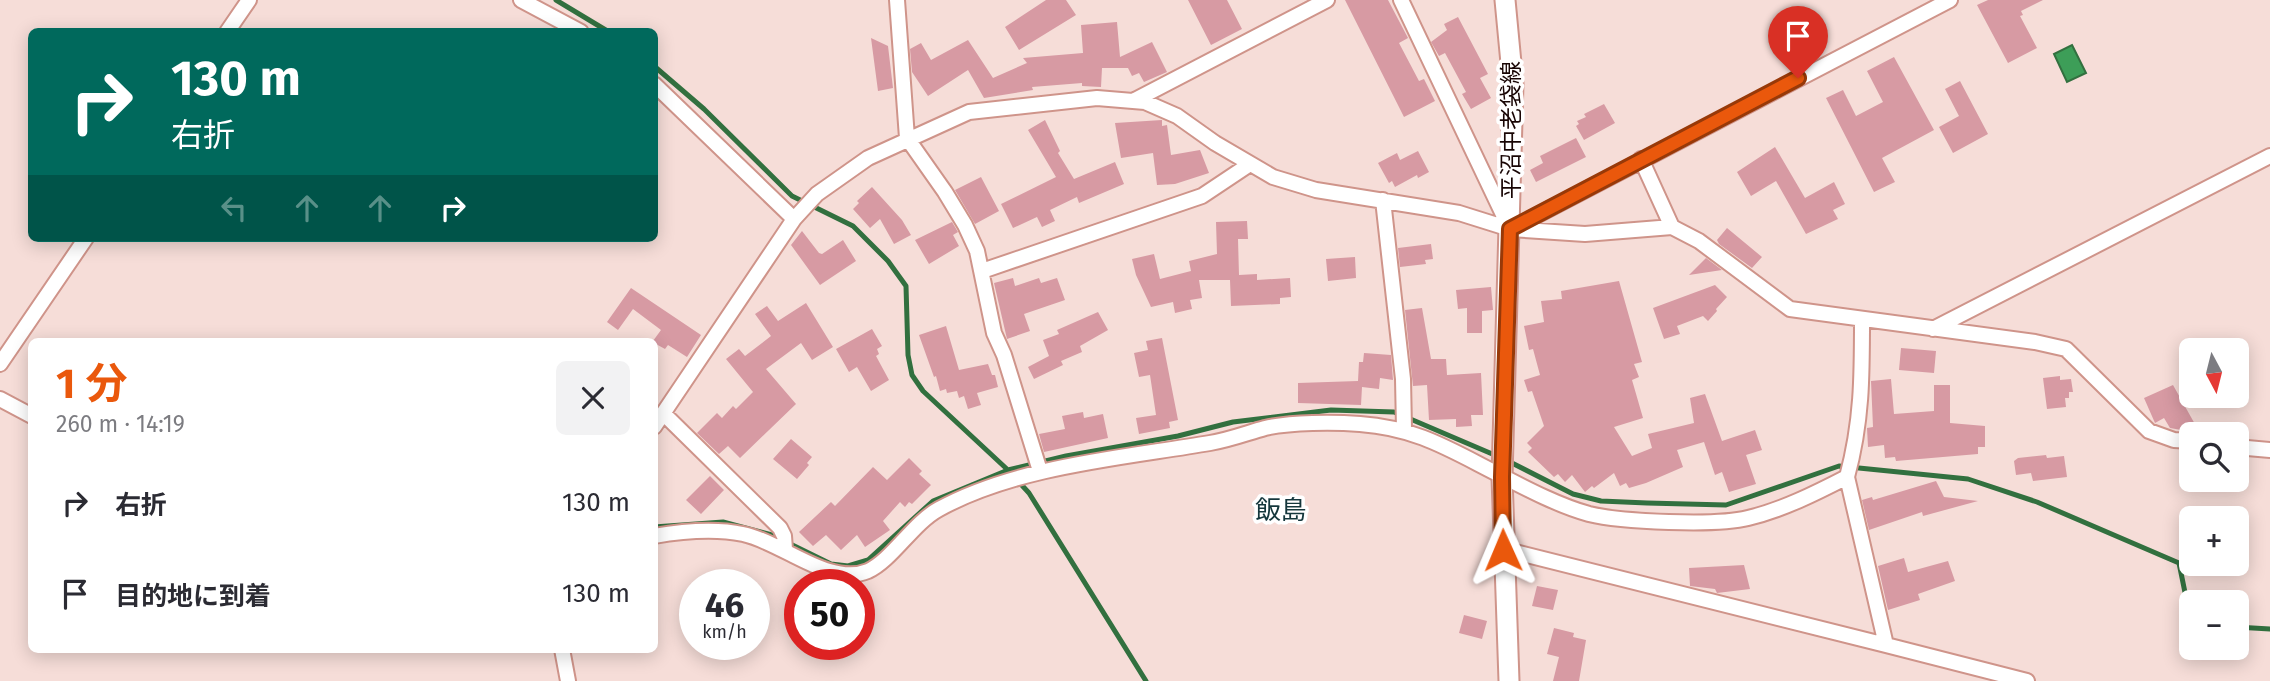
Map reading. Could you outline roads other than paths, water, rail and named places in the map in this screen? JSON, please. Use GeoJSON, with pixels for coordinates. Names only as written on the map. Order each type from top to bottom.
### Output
{"type":"FeatureCollection","features":[{"type":"Feature","properties":{"kind":"main road","name":"平沼中老袋線"},"geometry":{"type":"LineString","coordinates":[[1506,0],[1513,84],[1502,477],[1509,681]]}},
{"type":"Feature","properties":{"kind":"street"},"geometry":{"type":"LineString","coordinates":[[231,28],[249,0]]}},
{"type":"Feature","properties":{"kind":"street"},"geometry":{"type":"LineString","coordinates":[[521,0],[574,28]]}},
{"type":"Feature","properties":{"kind":"street"},"geometry":{"type":"LineString","coordinates":[[897,0],[907,138],[965,225],[982,271],[994,333],[1004,355],[1040,471]]}},
{"type":"Feature","properties":{"kind":"street"},"geometry":{"type":"LineString","coordinates":[[1133,101],[1327,0]]}},
{"type":"Feature","properties":{"kind":"street"},"geometry":{"type":"LineString","coordinates":[[1401,0],[1510,229]]}},
{"type":"Feature","properties":{"kind":"street"},"geometry":{"type":"LineString","coordinates":[[1510,229],[1950,0]]}},
{"type":"Feature","properties":{"kind":"street"},"geometry":{"type":"LineString","coordinates":[[658,88],[794,219]]}},
{"type":"Feature","properties":{"kind":"street"},"geometry":{"type":"LineString","coordinates":[[658,422],[794,219],[817,194],[835,180],[868,158],[907,138],[969,112],[1097,98],[1145,102],[1177,117],[1273,177],[1316,190],[1459,213],[1510,229],[1585,234],[1672,227],[1699,241],[1790,309],[2035,342],[2066,349],[2148,431],[2179,440]]}},
{"type":"Feature","properties":{"kind":"street"},"geometry":{"type":"LineString","coordinates":[[1933,329],[2270,156]]}},
{"type":"Feature","properties":{"kind":"street"},"geometry":{"type":"LineString","coordinates":[[1641,159],[1672,227]]}},
{"type":"Feature","properties":{"kind":"street"},"geometry":{"type":"LineString","coordinates":[[982,271],[1202,196],[1250,164]]}},
{"type":"Feature","properties":{"kind":"street"},"geometry":{"type":"LineString","coordinates":[[1383,200],[1403,379],[1404,429]]}},
{"type":"Feature","properties":{"kind":"street"},"geometry":{"type":"LineString","coordinates":[[0,364],[83,242]]}},
{"type":"Feature","properties":{"kind":"street"},"geometry":{"type":"LineString","coordinates":[[1861,320],[1862,397],[1857,441],[1847,477],[1886,645]]}},
{"type":"Feature","properties":{"kind":"street"},"geometry":{"type":"LineString","coordinates":[[0,399],[28,414]]}},
{"type":"Feature","properties":{"kind":"street"},"geometry":{"type":"LineString","coordinates":[[664,414],[780,528],[785,549]]}},
{"type":"Feature","properties":{"kind":"street"},"geometry":{"type":"LineString","coordinates":[[658,536],[719,531],[744,535],[785,549],[814,566],[842,575],[867,571],[885,559],[906,534],[936,510],[1040,471],[1220,442],[1269,427],[1355,424],[1404,429],[1464,456],[1502,477],[1590,514],[1719,522],[1748,518],[1817,493],[1847,477]]}},
{"type":"Feature","properties":{"kind":"street"},"geometry":{"type":"LineString","coordinates":[[2249,448],[2270,450]]}},
{"type":"Feature","properties":{"kind":"street"},"geometry":{"type":"LineString","coordinates":[[1503,550],[2027,681]]}},
{"type":"Feature","properties":{"kind":"street"},"geometry":{"type":"LineString","coordinates":[[563,653],[568,681]]}},
{"type":"Feature","properties":{"kind":"waterway"},"geometry":{"type":"LineString","coordinates":[[556,0],[602,28]]}},
{"type":"Feature","properties":{"kind":"waterway"},"geometry":{"type":"LineString","coordinates":[[658,69],[704,109],[792,196],[853,226],[888,261],[906,286],[908,355],[912,375],[923,391],[1009,471]]}},
{"type":"Feature","properties":{"kind":"waterway"},"geometry":{"type":"LineString","coordinates":[[658,527],[723,522],[772,535],[831,564],[848,566],[868,560],[933,501],[1008,470],[1066,456],[1178,436],[1233,422],[1331,410],[1394,412],[1497,456]]}},
{"type":"Feature","properties":{"kind":"waterway"},"geometry":{"type":"LineString","coordinates":[[1506,460],[1573,494],[1601,501],[1647,503],[1726,505],[1839,466],[1968,479],[2037,502],[2179,563],[2184,590]]}},
{"type":"Feature","properties":{"kind":"waterway"},"geometry":{"type":"LineString","coordinates":[[1018,481],[1029,493],[1146,681]]}},
{"type":"Feature","properties":{"kind":"waterway"},"geometry":{"type":"LineString","coordinates":[[2249,628],[2270,629]]}},
{"type":"Feature","properties":{"kind":"district","name":"飯島"},"geometry":{"type":"Point","coordinates":[1281,510]}}]}
